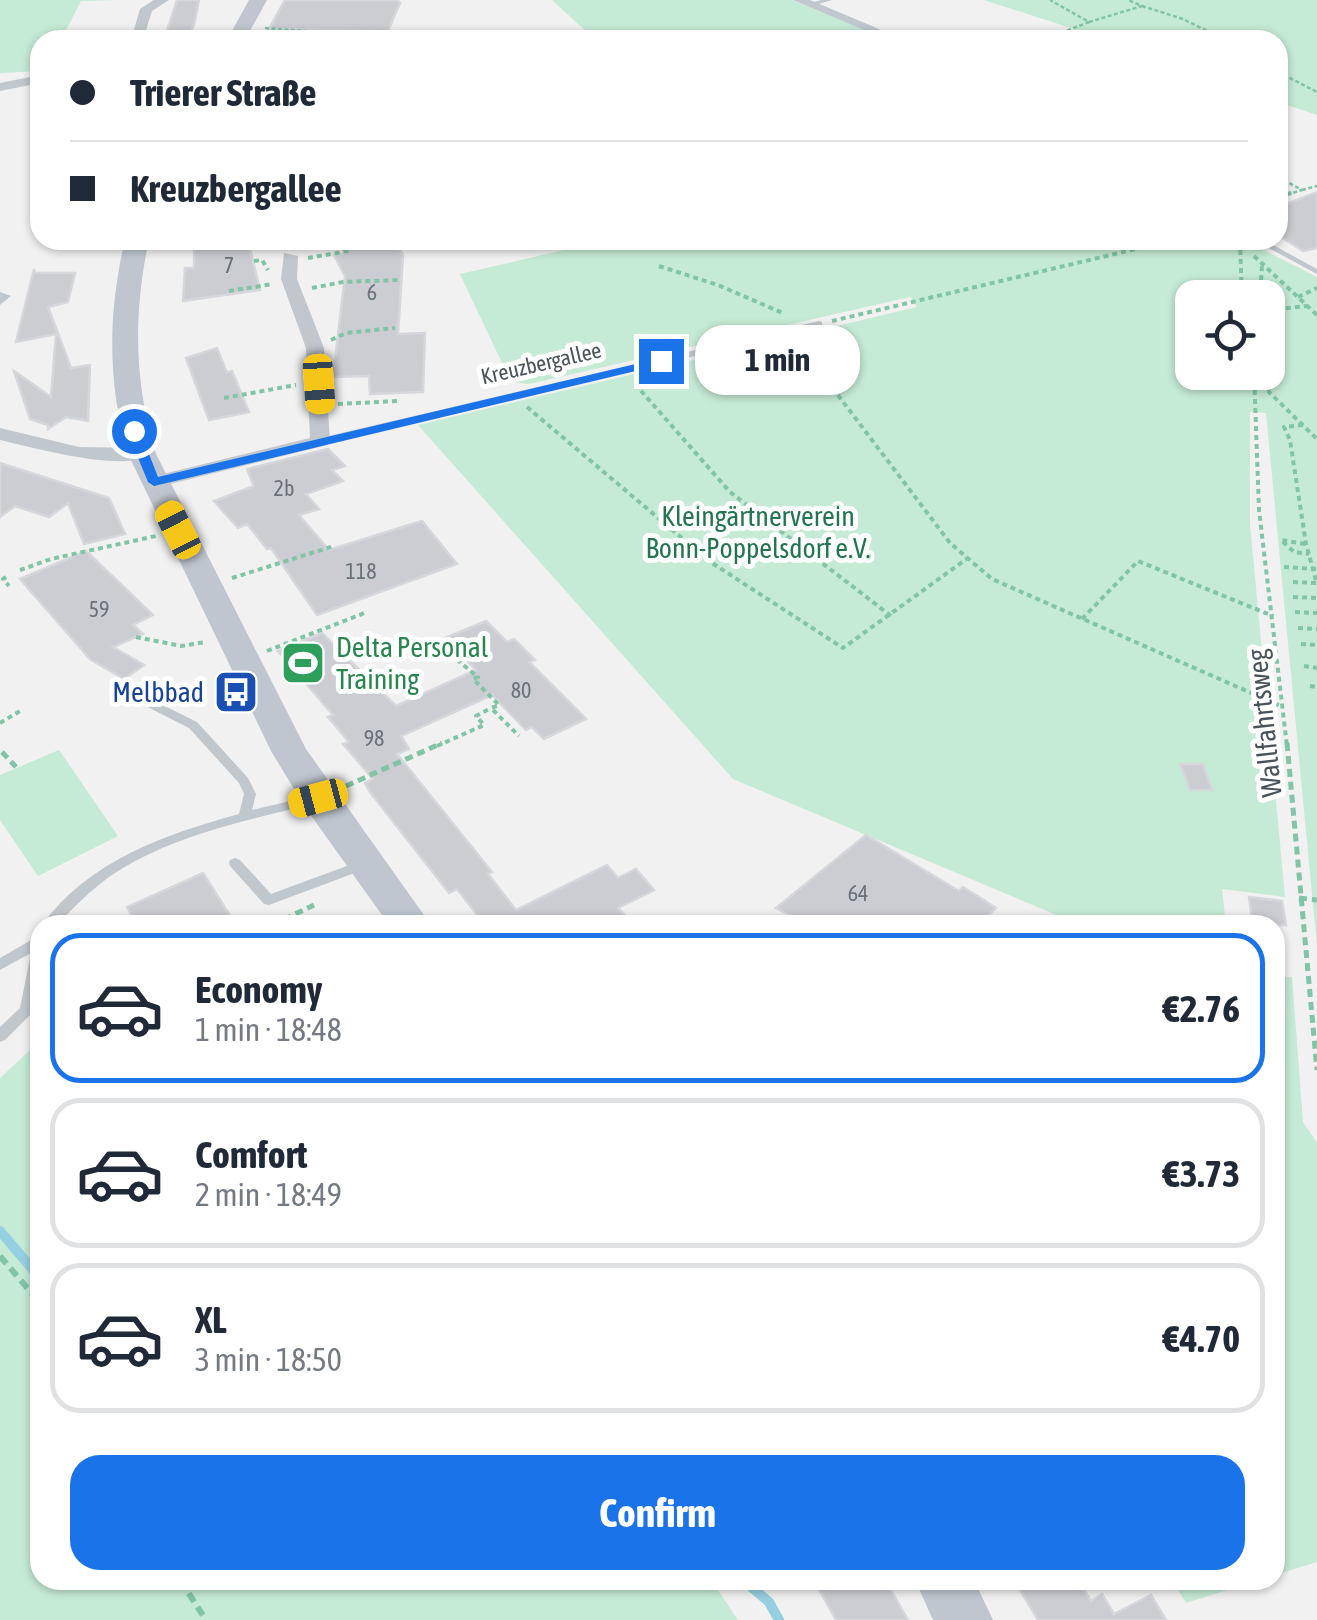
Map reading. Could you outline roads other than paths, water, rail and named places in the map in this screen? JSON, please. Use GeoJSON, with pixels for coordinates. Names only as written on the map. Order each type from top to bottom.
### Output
{"type":"FeatureCollection","features":[{"type":"Feature","properties":{"kind":"street"},"geometry":{"type":"LineString","coordinates":[[140,30],[146,9],[162,0]]}},
{"type":"Feature","properties":{"kind":"street"},"geometry":{"type":"LineString","coordinates":[[242,30],[258,0]]}},
{"type":"Feature","properties":{"kind":"street"},"geometry":{"type":"LineString","coordinates":[[805,2],[874,30]]}},
{"type":"Feature","properties":{"kind":"street"},"geometry":{"type":"LineString","coordinates":[[0,87],[30,80]]}},
{"type":"Feature","properties":{"kind":"street"},"geometry":{"type":"LineString","coordinates":[[134,250],[129,275],[126,391],[128,412],[148,468],[243,661],[328,794],[366,864],[404,915]]}},
{"type":"Feature","properties":{"kind":"street"},"geometry":{"type":"LineString","coordinates":[[290,258],[292,287],[315,348],[320,441]]}},
{"type":"Feature","properties":{"kind":"street","name":"Kreuzbergallee"},"geometry":{"type":"LineString","coordinates":[[0,434],[148,468],[320,441]]}},
{"type":"Feature","properties":{"kind":"street"},"geometry":{"type":"LineString","coordinates":[[948,1590],[964,1620]]}},
{"type":"Feature","properties":{"kind":"lane"},"geometry":{"type":"LineString","coordinates":[[805,2],[829,0]]}},
{"type":"Feature","properties":{"kind":"lane"},"geometry":{"type":"LineString","coordinates":[[1276,250],[1317,272]]}},
{"type":"Feature","properties":{"kind":"lane","name":"Kreuzbergallee"},"geometry":{"type":"LineString","coordinates":[[320,441],[814,325]]}},
{"type":"Feature","properties":{"kind":"lane"},"geometry":{"type":"LineString","coordinates":[[116,686],[193,725],[244,781],[250,794],[244,818]]}},
{"type":"Feature","properties":{"kind":"lane"},"geometry":{"type":"LineString","coordinates":[[58,915],[82,890],[145,848],[328,794]]}},
{"type":"Feature","properties":{"kind":"lane"},"geometry":{"type":"LineString","coordinates":[[235,862],[269,900],[366,864]]}},
{"type":"Feature","properties":{"kind":"lane"},"geometry":{"type":"LineString","coordinates":[[0,965],[30,947]]}},
{"type":"Feature","properties":{"kind":"lane"},"geometry":{"type":"LineString","coordinates":[[0,1036],[27,1012],[30,996]]}},
{"type":"Feature","properties":{"kind":"waterway"},"geometry":{"type":"LineString","coordinates":[[0,1231],[30,1266]]}},
{"type":"Feature","properties":{"kind":"waterway"},"geometry":{"type":"LineString","coordinates":[[755,1590],[769,1602],[779,1620]]}},
{"type":"Feature","properties":{"kind":"place","name":"Delta Personal Training"},"geometry":{"type":"Point","coordinates":[303,663]}},
{"type":"Feature","properties":{"kind":"place","name":"Melbbad"},"geometry":{"type":"Point","coordinates":[236,692]}},
{"type":"Feature","properties":{"kind":"park label","name":"Kleingärtnerverein Bonn-Poppelsdorf e.V."},"geometry":{"type":"Point","coordinates":[758,532]}}]}
